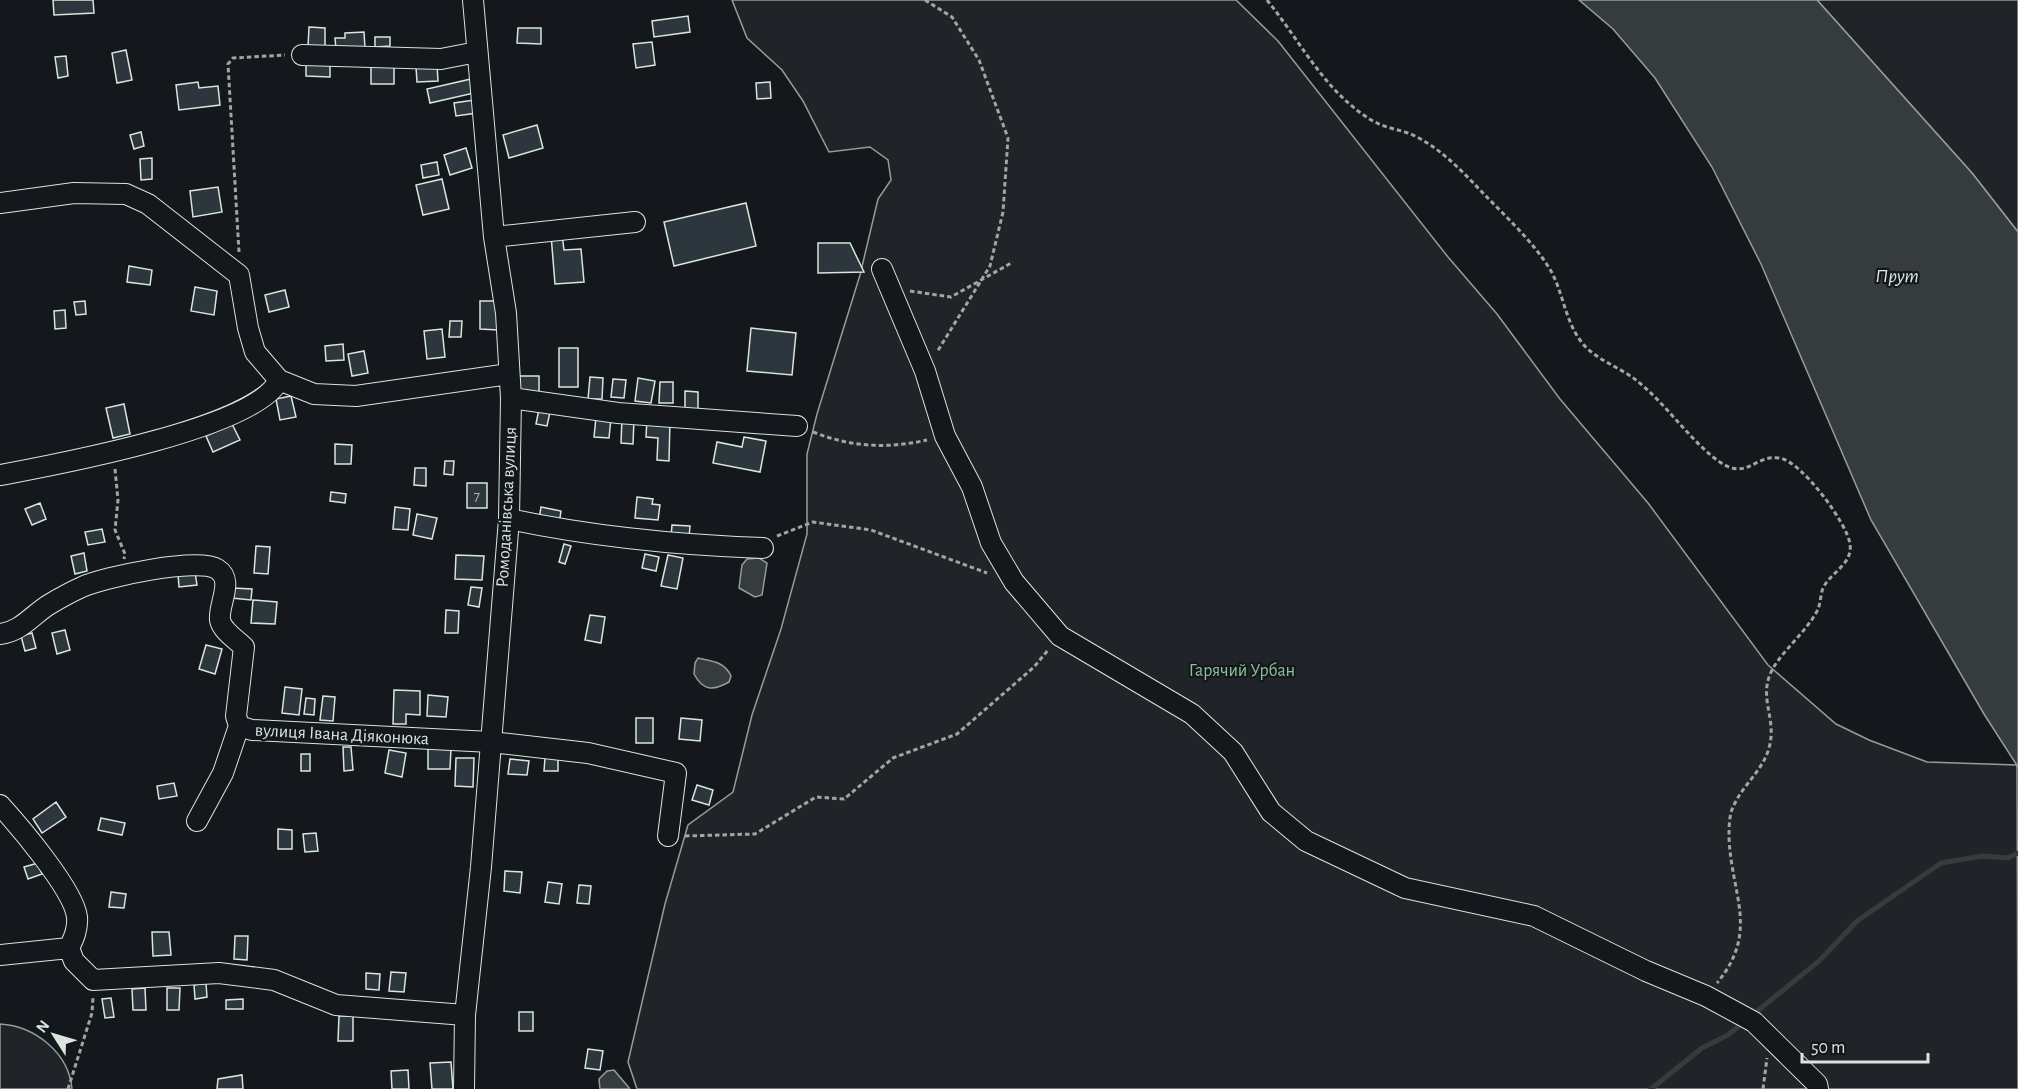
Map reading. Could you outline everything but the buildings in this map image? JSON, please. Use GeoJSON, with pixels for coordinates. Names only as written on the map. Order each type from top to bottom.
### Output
{"type":"FeatureCollection","features":[{"type":"Feature","properties":{"kind":"street","name":"Ромоданівська вулиця"},"geometry":{"type":"LineString","coordinates":[[464,1089],[465,1015],[509,519],[511,398],[506,313],[494,237],[474,0]]}},
{"type":"Feature","properties":{"kind":"street"},"geometry":{"type":"LineString","coordinates":[[302,55],[441,59],[477,52]]}},
{"type":"Feature","properties":{"kind":"street"},"geometry":{"type":"LineString","coordinates":[[0,203],[74,193],[126,194],[148,204],[187,237],[239,275],[248,328],[255,352],[279,380],[314,394],[356,396],[509,374]]}},
{"type":"Feature","properties":{"kind":"street"},"geometry":{"type":"LineString","coordinates":[[494,237],[635,222]]}},
{"type":"Feature","properties":{"kind":"street"},"geometry":{"type":"LineString","coordinates":[[884,274],[925,371],[945,436],[972,487],[991,543],[1014,582],[1060,636],[1192,714],[1233,752],[1271,812],[1305,842],[1405,888],[1534,916],[1646,971],[1706,996],[1754,1022],[1817,1084],[1818,1089]]}},
{"type":"Feature","properties":{"kind":"street"},"geometry":{"type":"LineString","coordinates":[[1,475],[142,446],[212,422],[274,391],[279,380]]}},
{"type":"Feature","properties":{"kind":"street"},"geometry":{"type":"LineString","coordinates":[[511,398],[618,413],[797,426]]}},
{"type":"Feature","properties":{"kind":"street"},"geometry":{"type":"LineString","coordinates":[[509,519],[578,534],[678,545],[763,548]]}},
{"type":"Feature","properties":{"kind":"street","name":"вулиця Івана Діяконюка"},"geometry":{"type":"LineString","coordinates":[[0,634],[17,629],[47,605],[84,586],[124,575],[198,563],[216,568],[223,575],[226,586],[220,620],[223,627],[244,647],[236,716],[239,726],[252,730],[491,742],[588,753],[676,773],[668,836]]}},
{"type":"Feature","properties":{"kind":"street"},"geometry":{"type":"LineString","coordinates":[[197,821],[223,773],[239,726]]}},
{"type":"Feature","properties":{"kind":"street"},"geometry":{"type":"LineString","coordinates":[[0,804],[34,842],[77,915],[76,933],[69,948],[74,961],[93,980],[219,973],[274,980],[336,1005],[465,1015]]}},
{"type":"Feature","properties":{"kind":"street"},"geometry":{"type":"LineString","coordinates":[[0,956],[69,948]]}},
{"type":"Feature","properties":{"kind":"path"},"geometry":{"type":"LineString","coordinates":[[925,0],[952,17],[979,60],[1008,138],[1003,212],[990,266],[925,371]]}},
{"type":"Feature","properties":{"kind":"path"},"geometry":{"type":"LineString","coordinates":[[1267,0],[1315,66],[1345,100],[1379,124],[1413,135],[1445,156],[1538,252],[1552,274],[1573,330],[1584,345],[1634,378],[1712,456],[1730,469],[1746,468],[1772,458],[1791,462],[1820,493],[1849,540],[1850,550],[1846,560],[1823,589],[1821,604],[1815,617],[1777,661],[1765,686],[1772,728],[1769,748],[1761,765],[1733,806],[1729,830],[1731,870],[1738,895],[1741,935],[1733,961],[1706,996]]}},
{"type":"Feature","properties":{"kind":"path"},"geometry":{"type":"LineString","coordinates":[[239,275],[237,185],[228,64],[233,58],[302,55]]}},
{"type":"Feature","properties":{"kind":"path"},"geometry":{"type":"LineString","coordinates":[[884,274],[912,293],[951,297],[1013,262]]}},
{"type":"Feature","properties":{"kind":"path"},"geometry":{"type":"LineString","coordinates":[[797,426],[834,440],[862,445],[898,446],[945,436]]}},
{"type":"Feature","properties":{"kind":"path"},"geometry":{"type":"LineString","coordinates":[[111,453],[118,500],[115,530],[125,554],[124,575]]}},
{"type":"Feature","properties":{"kind":"path"},"geometry":{"type":"LineString","coordinates":[[763,548],[772,538],[813,522],[871,530],[1014,582]]}},
{"type":"Feature","properties":{"kind":"path"},"geometry":{"type":"LineString","coordinates":[[668,836],[755,834],[816,797],[844,799],[893,758],[957,734],[1034,667],[1060,636]]}},
{"type":"Feature","properties":{"kind":"path"},"geometry":{"type":"LineString","coordinates":[[68,1089],[92,1013],[93,980]]}},
{"type":"Feature","properties":{"kind":"path"},"geometry":{"type":"LineString","coordinates":[[1763,1089],[1770,1036]]}},
{"type":"Feature","properties":{"kind":"green space","name":"Гарячий Урбан"},"geometry":{"type":"Polygon","coordinates":[[[732,0],[1236,0],[1278,41],[1448,257],[1497,314],[1560,399],[1648,503],[1768,665],[1836,724],[1869,740],[1927,762],[2017,765],[2018,1089],[637,1089],[628,1062],[665,904],[688,825],[733,792],[752,715],[781,629],[807,534],[807,454],[817,414],[860,275],[878,199],[891,180],[888,160],[870,147],[829,152],[803,101],[782,70],[747,38],[732,0]]]}},
{"type":"Feature","properties":{"kind":"green space"},"geometry":{"type":"Polygon","coordinates":[[[1817,0],[2018,0],[2018,232],[1972,173],[1817,0]]]}},
{"type":"Feature","properties":{"kind":"green space"},"geometry":{"type":"Polygon","coordinates":[[[0,1024],[26,1030],[48,1044],[64,1064],[72,1089],[0,1089],[0,1024]]]}},
{"type":"Feature","properties":{"kind":"water","name":"Прут"},"geometry":{"type":"Polygon","coordinates":[[[1579,0],[1817,0],[1972,173],[2018,232],[2018,767],[1984,714],[1871,520],[1761,264],[1712,167],[1655,78],[1613,29],[1579,0]]]}},
{"type":"Feature","properties":{"kind":"water"},"geometry":{"type":"Polygon","coordinates":[[[759,558],[767,563],[762,595],[755,597],[739,588],[742,565],[747,559],[759,558]]]}},
{"type":"Feature","properties":{"kind":"water"},"geometry":{"type":"Polygon","coordinates":[[[698,658],[718,663],[725,668],[731,676],[729,682],[713,688],[701,684],[694,674],[698,658]]]}},
{"type":"Feature","properties":{"kind":"water"},"geometry":{"type":"Polygon","coordinates":[[[614,1070],[630,1089],[600,1089],[599,1079],[607,1071],[614,1070]]]}},
{"type":"Feature","properties":{"kind":"waterway"},"geometry":{"type":"LineString","coordinates":[[1751,1016],[1819,961],[1857,921],[1941,863],[1982,856],[2008,858],[2018,853]]}},
{"type":"Feature","properties":{"kind":"waterway"},"geometry":{"type":"LineString","coordinates":[[1651,1089],[1702,1048],[1728,1035],[1744,1022]]}}]}
